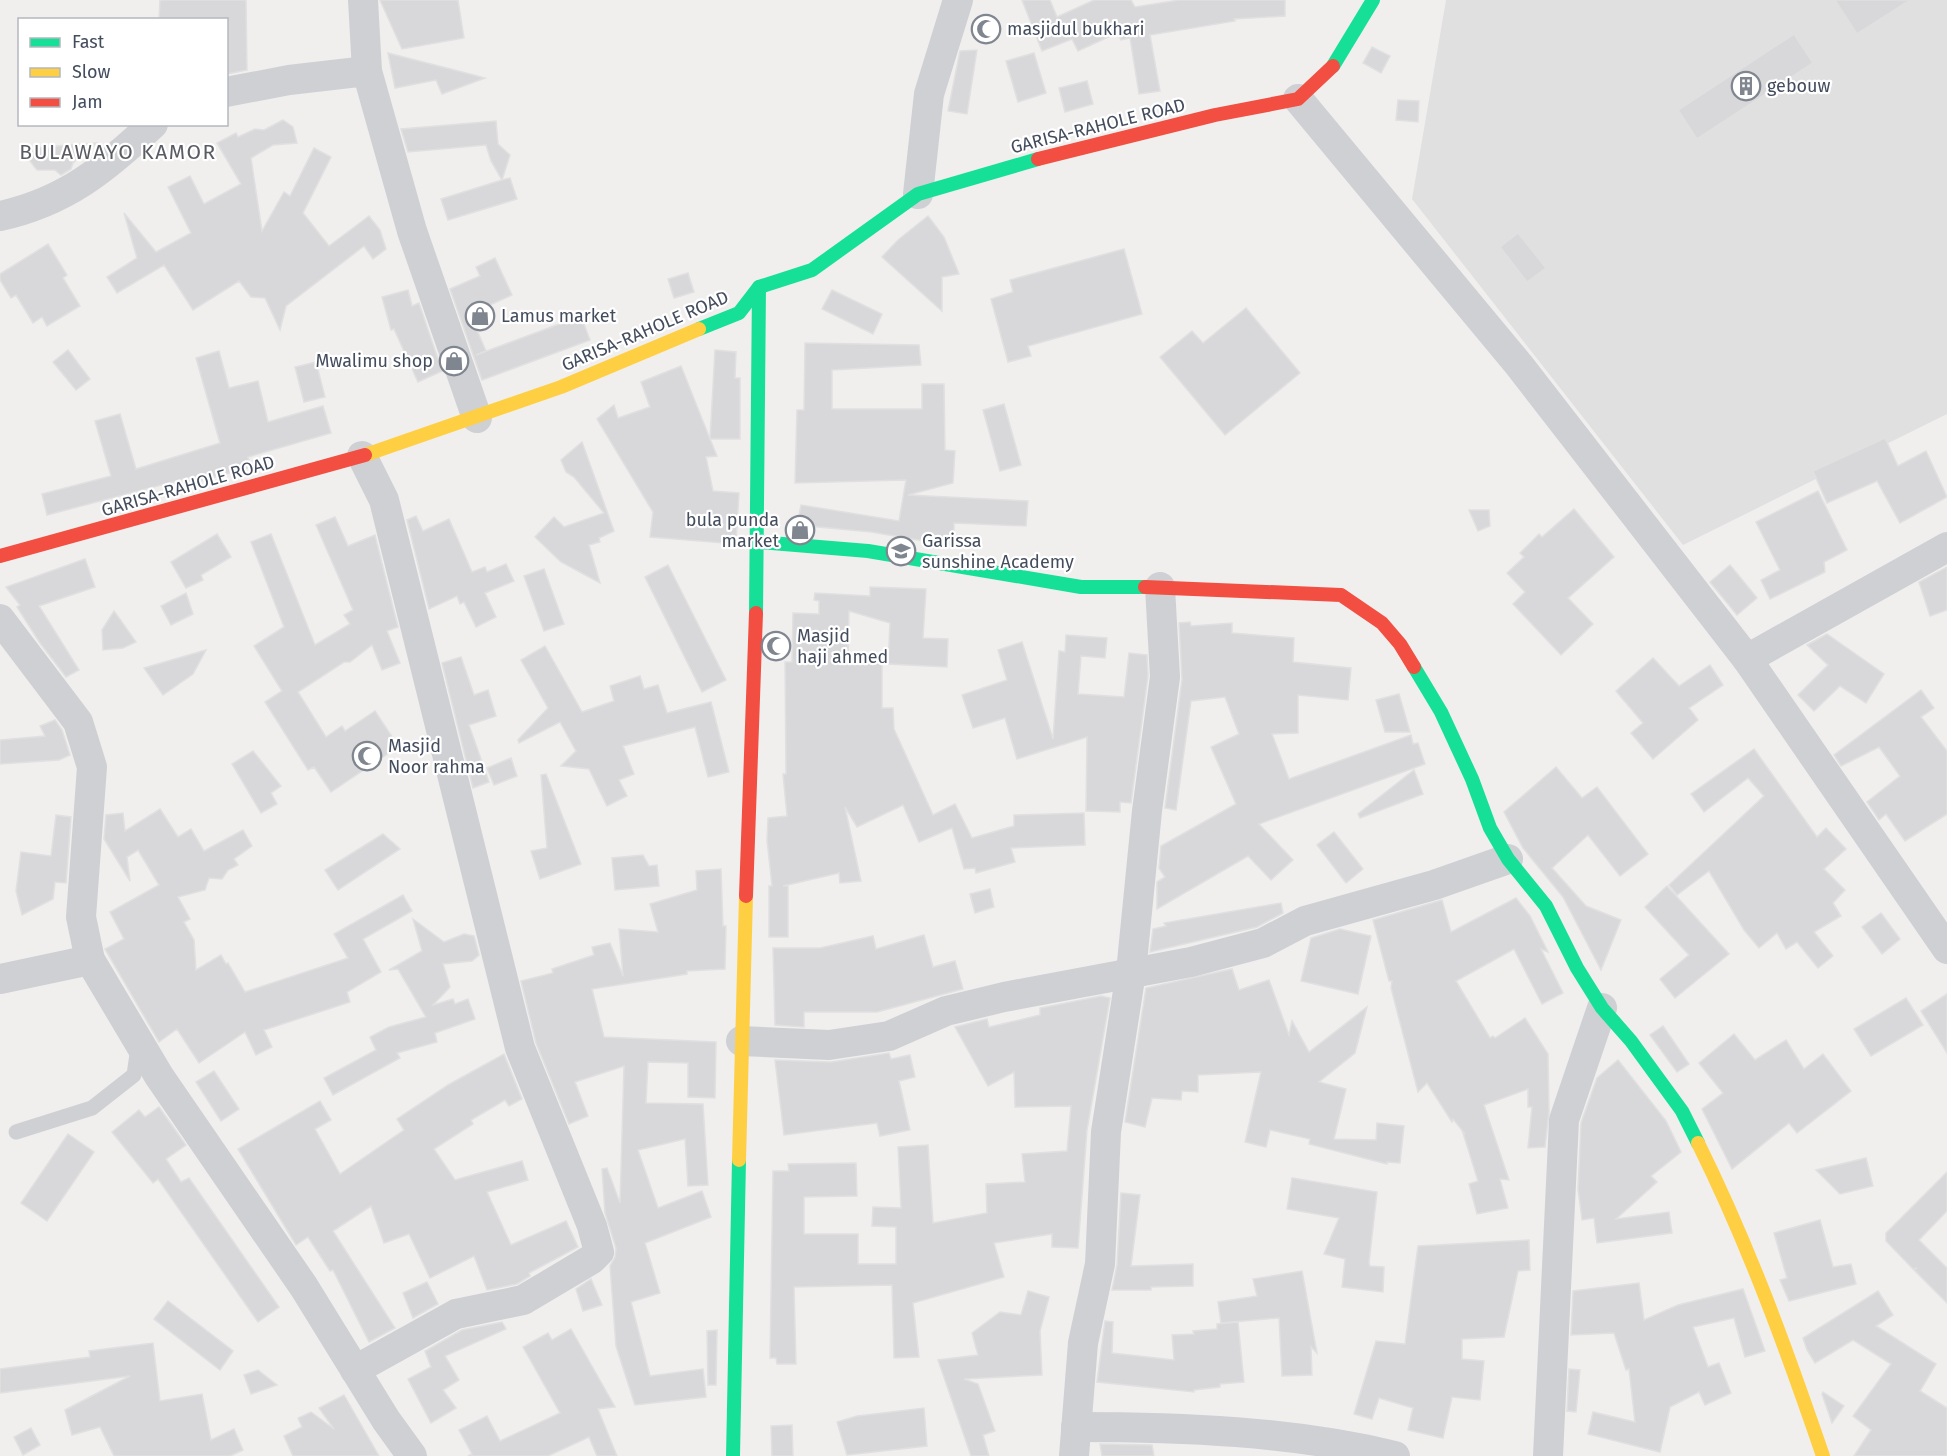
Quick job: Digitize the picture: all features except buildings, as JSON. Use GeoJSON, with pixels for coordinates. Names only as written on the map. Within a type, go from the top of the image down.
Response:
{"type":"FeatureCollection","features":[{"type":"Feature","properties":{"kind":"street"},"geometry":{"type":"LineString","coordinates":[[363,0],[367,71],[412,231],[477,418]]}},
{"type":"Feature","properties":{"kind":"street"},"geometry":{"type":"LineString","coordinates":[[918,194],[929,94],[958,0]]}},
{"type":"Feature","properties":{"kind":"street"},"geometry":{"type":"LineString","coordinates":[[1373,0],[1332,66],[1298,99],[1519,365],[1747,659],[1947,949]]}},
{"type":"Feature","properties":{"kind":"street"},"geometry":{"type":"LineString","coordinates":[[228,92],[289,80],[367,71]]}},
{"type":"Feature","properties":{"kind":"street","name":"GARISA-RAHOLE ROAD"},"geometry":{"type":"LineString","coordinates":[[0,556],[362,456],[561,387],[738,313],[759,287],[812,270],[918,194],[1078,148],[1215,115],[1298,99]]}},
{"type":"Feature","properties":{"kind":"street"},"geometry":{"type":"LineString","coordinates":[[0,216],[32,209],[75,188],[119,155],[151,126]]}},
{"type":"Feature","properties":{"kind":"street"},"geometry":{"type":"LineString","coordinates":[[733,1456],[741,1041],[759,542],[759,287]]}},
{"type":"Feature","properties":{"kind":"street"},"geometry":{"type":"LineString","coordinates":[[355,1370],[456,1314],[523,1300],[592,1259],[599,1252],[592,1226],[520,1048],[384,500],[362,456]]}},
{"type":"Feature","properties":{"kind":"street"},"geometry":{"type":"LineString","coordinates":[[759,542],[868,551],[1081,587],[1160,586],[1341,595],[1382,623],[1400,644],[1441,712],[1472,779],[1490,828],[1508,859],[1546,906],[1577,968],[1602,1008],[1631,1041],[1682,1111],[1720,1188],[1779,1326],[1823,1456]]}},
{"type":"Feature","properties":{"kind":"street"},"geometry":{"type":"LineString","coordinates":[[1747,659],[1947,547]]}},
{"type":"Feature","properties":{"kind":"street"},"geometry":{"type":"LineString","coordinates":[[1074,1456],[1083,1343],[1100,1264],[1106,1132],[1131,972],[1147,811],[1165,677],[1160,586]]}},
{"type":"Feature","properties":{"kind":"street"},"geometry":{"type":"LineString","coordinates":[[0,619],[78,722],[92,766],[81,917],[90,960],[138,1041],[304,1287],[386,1420],[412,1456]]}},
{"type":"Feature","properties":{"kind":"street"},"geometry":{"type":"LineString","coordinates":[[741,1041],[829,1045],[890,1036],[946,1011],[1131,972],[1191,962],[1263,943],[1305,921],[1434,885],[1508,859]]}},
{"type":"Feature","properties":{"kind":"street"},"geometry":{"type":"LineString","coordinates":[[0,979],[90,960]]}},
{"type":"Feature","properties":{"kind":"street"},"geometry":{"type":"LineString","coordinates":[[1548,1456],[1564,1120],[1602,1008]]}},
{"type":"Feature","properties":{"kind":"street"},"geometry":{"type":"LineString","coordinates":[[1076,1427],[1157,1427],[1351,1445],[1395,1456]]}},
{"type":"Feature","properties":{"kind":"lane"},"geometry":{"type":"LineString","coordinates":[[16,1132],[92,1108],[134,1075],[138,1041]]}},
{"type":"Feature","properties":{"kind":"shaded area"},"geometry":{"type":"Polygon","coordinates":[[[1446,0],[1947,0],[1947,414],[1683,545],[1412,199],[1446,0]]]}},
{"type":"Feature","properties":{"kind":"traffic: fast"},"geometry":{"type":"LineString","coordinates":[[1333,66],[1373,0]]}},
{"type":"Feature","properties":{"kind":"traffic: fast"},"geometry":{"type":"LineString","coordinates":[[699,329],[739,313],[759,287],[812,270],[918,194],[1038,159]]}},
{"type":"Feature","properties":{"kind":"traffic: fast"},"geometry":{"type":"LineString","coordinates":[[756,613],[759,287]]}},
{"type":"Feature","properties":{"kind":"traffic: fast"},"geometry":{"type":"LineString","coordinates":[[759,542],[868,551],[1081,587],[1145,587]]}},
{"type":"Feature","properties":{"kind":"traffic: fast"},"geometry":{"type":"LineString","coordinates":[[1414,667],[1441,712],[1472,779],[1490,828],[1508,859],[1546,906],[1577,968],[1602,1008],[1631,1041],[1682,1111],[1698,1143]]}},
{"type":"Feature","properties":{"kind":"traffic: fast"},"geometry":{"type":"LineString","coordinates":[[733,1456],[739,1160]]}},
{"type":"Feature","properties":{"kind":"traffic: slow"},"geometry":{"type":"LineString","coordinates":[[365,455],[561,387],[699,329]]}},
{"type":"Feature","properties":{"kind":"traffic: slow"},"geometry":{"type":"LineString","coordinates":[[739,1160],[746,896]]}},
{"type":"Feature","properties":{"kind":"traffic: slow"},"geometry":{"type":"LineString","coordinates":[[1698,1143],[1734,1220],[1766,1298],[1823,1456]]}},
{"type":"Feature","properties":{"kind":"traffic: jam"},"geometry":{"type":"LineString","coordinates":[[1038,159],[1215,115],[1298,99],[1333,66]]}},
{"type":"Feature","properties":{"kind":"traffic: jam"},"geometry":{"type":"LineString","coordinates":[[0,556],[365,455]]}},
{"type":"Feature","properties":{"kind":"traffic: jam"},"geometry":{"type":"LineString","coordinates":[[1145,587],[1341,595],[1382,623],[1400,644],[1414,667]]}},
{"type":"Feature","properties":{"kind":"traffic: jam"},"geometry":{"type":"LineString","coordinates":[[746,896],[756,613]]}},
{"type":"Feature","properties":{"kind":"place","name":"masjidul bukhari"},"geometry":{"type":"Point","coordinates":[986,29]}},
{"type":"Feature","properties":{"kind":"place","name":"gebouw"},"geometry":{"type":"Point","coordinates":[1746,86]}},
{"type":"Feature","properties":{"kind":"place","name":"Lamus market"},"geometry":{"type":"Point","coordinates":[480,316]}},
{"type":"Feature","properties":{"kind":"place","name":"Mwalimu shop"},"geometry":{"type":"Point","coordinates":[454,361]}},
{"type":"Feature","properties":{"kind":"place","name":"bula punda market"},"geometry":{"type":"Point","coordinates":[800,530]}},
{"type":"Feature","properties":{"kind":"place","name":"Garissa sunshine Academy"},"geometry":{"type":"Point","coordinates":[901,551]}},
{"type":"Feature","properties":{"kind":"place","name":"Masjid haji ahmed"},"geometry":{"type":"Point","coordinates":[776,646]}},
{"type":"Feature","properties":{"kind":"place","name":"Masjid Noor rahma"},"geometry":{"type":"Point","coordinates":[367,756]}},
{"type":"Feature","properties":{"kind":"district","name":"BULAWAYO KAMOR"},"geometry":{"type":"Point","coordinates":[118,152]}}]}
